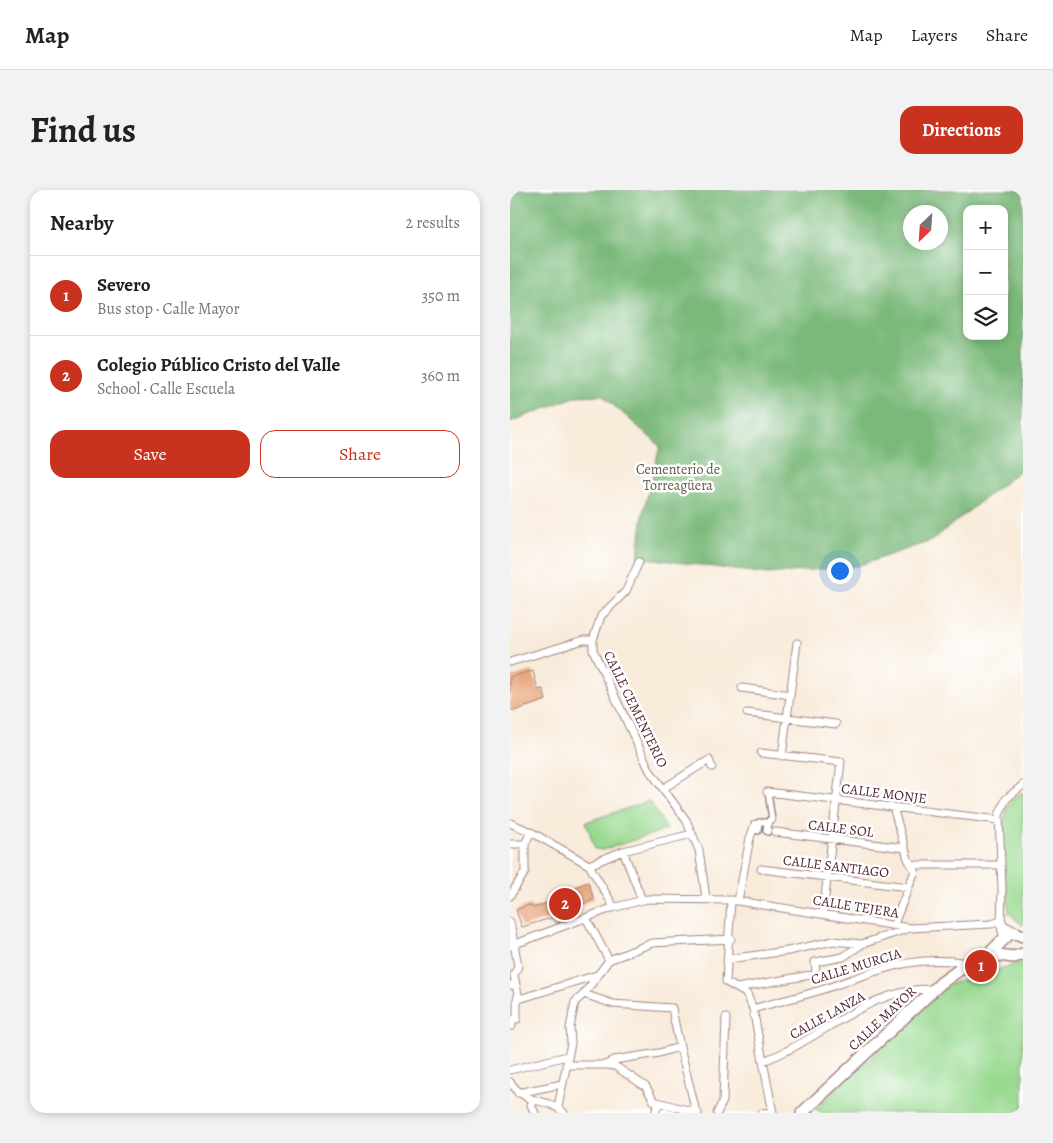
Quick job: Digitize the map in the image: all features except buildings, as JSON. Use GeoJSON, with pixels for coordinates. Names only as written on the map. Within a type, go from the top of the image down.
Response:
{"type":"FeatureCollection","features":[{"type":"Feature","properties":{"kind":"main road"},"geometry":{"type":"LineString","coordinates":[[1009,956],[1003,949],[1004,940],[1009,934],[1021,935]]}},
{"type":"Feature","properties":{"kind":"main road","name":"CALLE MAYOR"},"geometry":{"type":"LineString","coordinates":[[802,1113],[934,989],[969,963],[989,954],[1004,940]]}},
{"type":"Feature","properties":{"kind":"main road","name":"CALLE MAYOR"},"geometry":{"type":"LineString","coordinates":[[989,954],[1014,957],[1023,954]]}},
{"type":"Feature","properties":{"kind":"street","name":"CALLE CEMENTERIO"},"geometry":{"type":"LineString","coordinates":[[639,562],[626,591],[601,616],[593,640],[594,650],[601,671],[650,771],[686,820],[699,850],[706,898]]}},
{"type":"Feature","properties":{"kind":"street"},"geometry":{"type":"LineString","coordinates":[[510,662],[584,640],[593,640]]}},
{"type":"Feature","properties":{"kind":"street"},"geometry":{"type":"LineString","coordinates":[[782,756],[797,643]]}},
{"type":"Feature","properties":{"kind":"street"},"geometry":{"type":"LineString","coordinates":[[742,688],[790,695]]}},
{"type":"Feature","properties":{"kind":"street"},"geometry":{"type":"LineString","coordinates":[[747,713],[836,724]]}},
{"type":"Feature","properties":{"kind":"street"},"geometry":{"type":"LineString","coordinates":[[761,753],[841,762],[823,913]]}},
{"type":"Feature","properties":{"kind":"street"},"geometry":{"type":"LineString","coordinates":[[664,788],[709,760],[712,767]]}},
{"type":"Feature","properties":{"kind":"street"},"geometry":{"type":"LineString","coordinates":[[1004,940],[999,820],[1004,802],[1023,785]]}},
{"type":"Feature","properties":{"kind":"street"},"geometry":{"type":"LineString","coordinates":[[756,824],[755,830],[758,831],[759,822],[767,822],[766,831],[768,832],[768,820],[772,820],[768,792]]}},
{"type":"Feature","properties":{"kind":"street","name":"CALLE MONJE"},"geometry":{"type":"LineString","coordinates":[[768,792],[999,820]]}},
{"type":"Feature","properties":{"kind":"street"},"geometry":{"type":"LineString","coordinates":[[893,807],[905,848],[915,871],[894,924]]}},
{"type":"Feature","properties":{"kind":"street"},"geometry":{"type":"LineString","coordinates":[[510,823],[532,832],[589,865],[614,907]]}},
{"type":"Feature","properties":{"kind":"street"},"geometry":{"type":"LineString","coordinates":[[756,824],[750,838],[735,900],[726,982],[746,994],[753,1009],[773,1113],[762,1113]]}},
{"type":"Feature","properties":{"kind":"street"},"geometry":{"type":"LineString","coordinates":[[510,896],[525,872],[525,844],[532,832]]}},
{"type":"Feature","properties":{"kind":"street","name":"CALLE SOL"},"geometry":{"type":"LineString","coordinates":[[775,832],[905,848]]}},
{"type":"Feature","properties":{"kind":"street"},"geometry":{"type":"LineString","coordinates":[[589,865],[623,851],[692,834]]}},
{"type":"Feature","properties":{"kind":"street"},"geometry":{"type":"LineString","coordinates":[[510,844],[525,844]]}},
{"type":"Feature","properties":{"kind":"street"},"geometry":{"type":"LineString","coordinates":[[623,851],[642,900]]}},
{"type":"Feature","properties":{"kind":"street"},"geometry":{"type":"LineString","coordinates":[[912,865],[1000,865]]}},
{"type":"Feature","properties":{"kind":"street","name":"CALLE SANTIAGO"},"geometry":{"type":"LineString","coordinates":[[760,869],[908,887]]}},
{"type":"Feature","properties":{"kind":"street","name":"CALLE TEJERA"},"geometry":{"type":"LineString","coordinates":[[513,946],[614,907],[642,900],[706,898],[735,900],[910,928],[1002,922]]}},
{"type":"Feature","properties":{"kind":"street"},"geometry":{"type":"LineString","coordinates":[[586,918],[609,960]]}},
{"type":"Feature","properties":{"kind":"street"},"geometry":{"type":"LineString","coordinates":[[510,922],[518,966],[514,975],[513,985],[519,999]]}},
{"type":"Feature","properties":{"kind":"street"},"geometry":{"type":"LineString","coordinates":[[1002,922],[1021,935]]}},
{"type":"Feature","properties":{"kind":"street"},"geometry":{"type":"LineString","coordinates":[[737,988],[816,974],[815,962],[843,957],[862,944],[910,928]]}},
{"type":"Feature","properties":{"kind":"street"},"geometry":{"type":"LineString","coordinates":[[510,1082],[518,1093],[561,1110],[562,1084],[568,1056],[575,1002],[584,994],[609,960],[652,943],[731,939]]}},
{"type":"Feature","properties":{"kind":"street"},"geometry":{"type":"LineString","coordinates":[[728,959],[788,951],[833,941],[862,944]]}},
{"type":"Feature","properties":{"kind":"street","name":"CALLE MURCIA"},"geometry":{"type":"LineString","coordinates":[[753,1009],[823,990],[872,971],[916,960],[941,959],[969,963]]}},
{"type":"Feature","properties":{"kind":"street"},"geometry":{"type":"LineString","coordinates":[[510,1026],[512,1026],[511,1020],[517,1019],[516,1000],[599,973]]}},
{"type":"Feature","properties":{"kind":"street","name":"CALLE LANZA"},"geometry":{"type":"LineString","coordinates":[[763,1061],[797,1047],[867,1006],[916,988],[934,989]]}},
{"type":"Feature","properties":{"kind":"street"},"geometry":{"type":"LineString","coordinates":[[566,1065],[615,1066],[646,1087],[654,1101],[698,1113],[687,1069],[679,1047],[672,1008],[612,1004],[584,994]]}},
{"type":"Feature","properties":{"kind":"street"},"geometry":{"type":"LineString","coordinates":[[717,1113],[723,1101],[726,1018]]}},
{"type":"Feature","properties":{"kind":"street"},"geometry":{"type":"LineString","coordinates":[[606,1065],[614,1060],[658,1053],[679,1047]]}},
{"type":"Feature","properties":{"kind":"street"},"geometry":{"type":"LineString","coordinates":[[510,1070],[568,1056]]}},
{"type":"Feature","properties":{"kind":"street"},"geometry":{"type":"LineString","coordinates":[[518,1093],[562,1084]]}},
{"type":"Feature","properties":{"kind":"street"},"geometry":{"type":"LineString","coordinates":[[533,1100],[531,1105],[535,1113]]}},
{"type":"Feature","properties":{"kind":"street"},"geometry":{"type":"LineString","coordinates":[[655,1113],[659,1103]]}},
{"type":"Feature","properties":{"kind":"green space","name":"Cementerio de Torreagüera"},"geometry":{"type":"Polygon","coordinates":[[[510,190],[1023,190],[1023,468],[931,541],[857,566],[768,574],[638,557],[643,513],[660,446],[602,395],[577,396],[510,422],[510,190]]]}},
{"type":"Feature","properties":{"kind":"green space"},"geometry":{"type":"Polygon","coordinates":[[[1023,792],[1023,926],[1009,913],[1003,839],[1006,811],[1012,800],[1023,792]]]}},
{"type":"Feature","properties":{"kind":"green space"},"geometry":{"type":"Polygon","coordinates":[[[649,801],[667,829],[603,850],[595,849],[586,822],[649,801]]]}},
{"type":"Feature","properties":{"kind":"green space"},"geometry":{"type":"Polygon","coordinates":[[[1023,962],[1023,1113],[823,1113],[815,1109],[950,984],[1023,962]]]}},
{"type":"Feature","properties":{"kind":"place","name":"Colegio Público Cristo del Valle"},"geometry":{"type":"Point","coordinates":[565,904]}},
{"type":"Feature","properties":{"kind":"place","name":"Severo"},"geometry":{"type":"Point","coordinates":[981,966]}}]}
